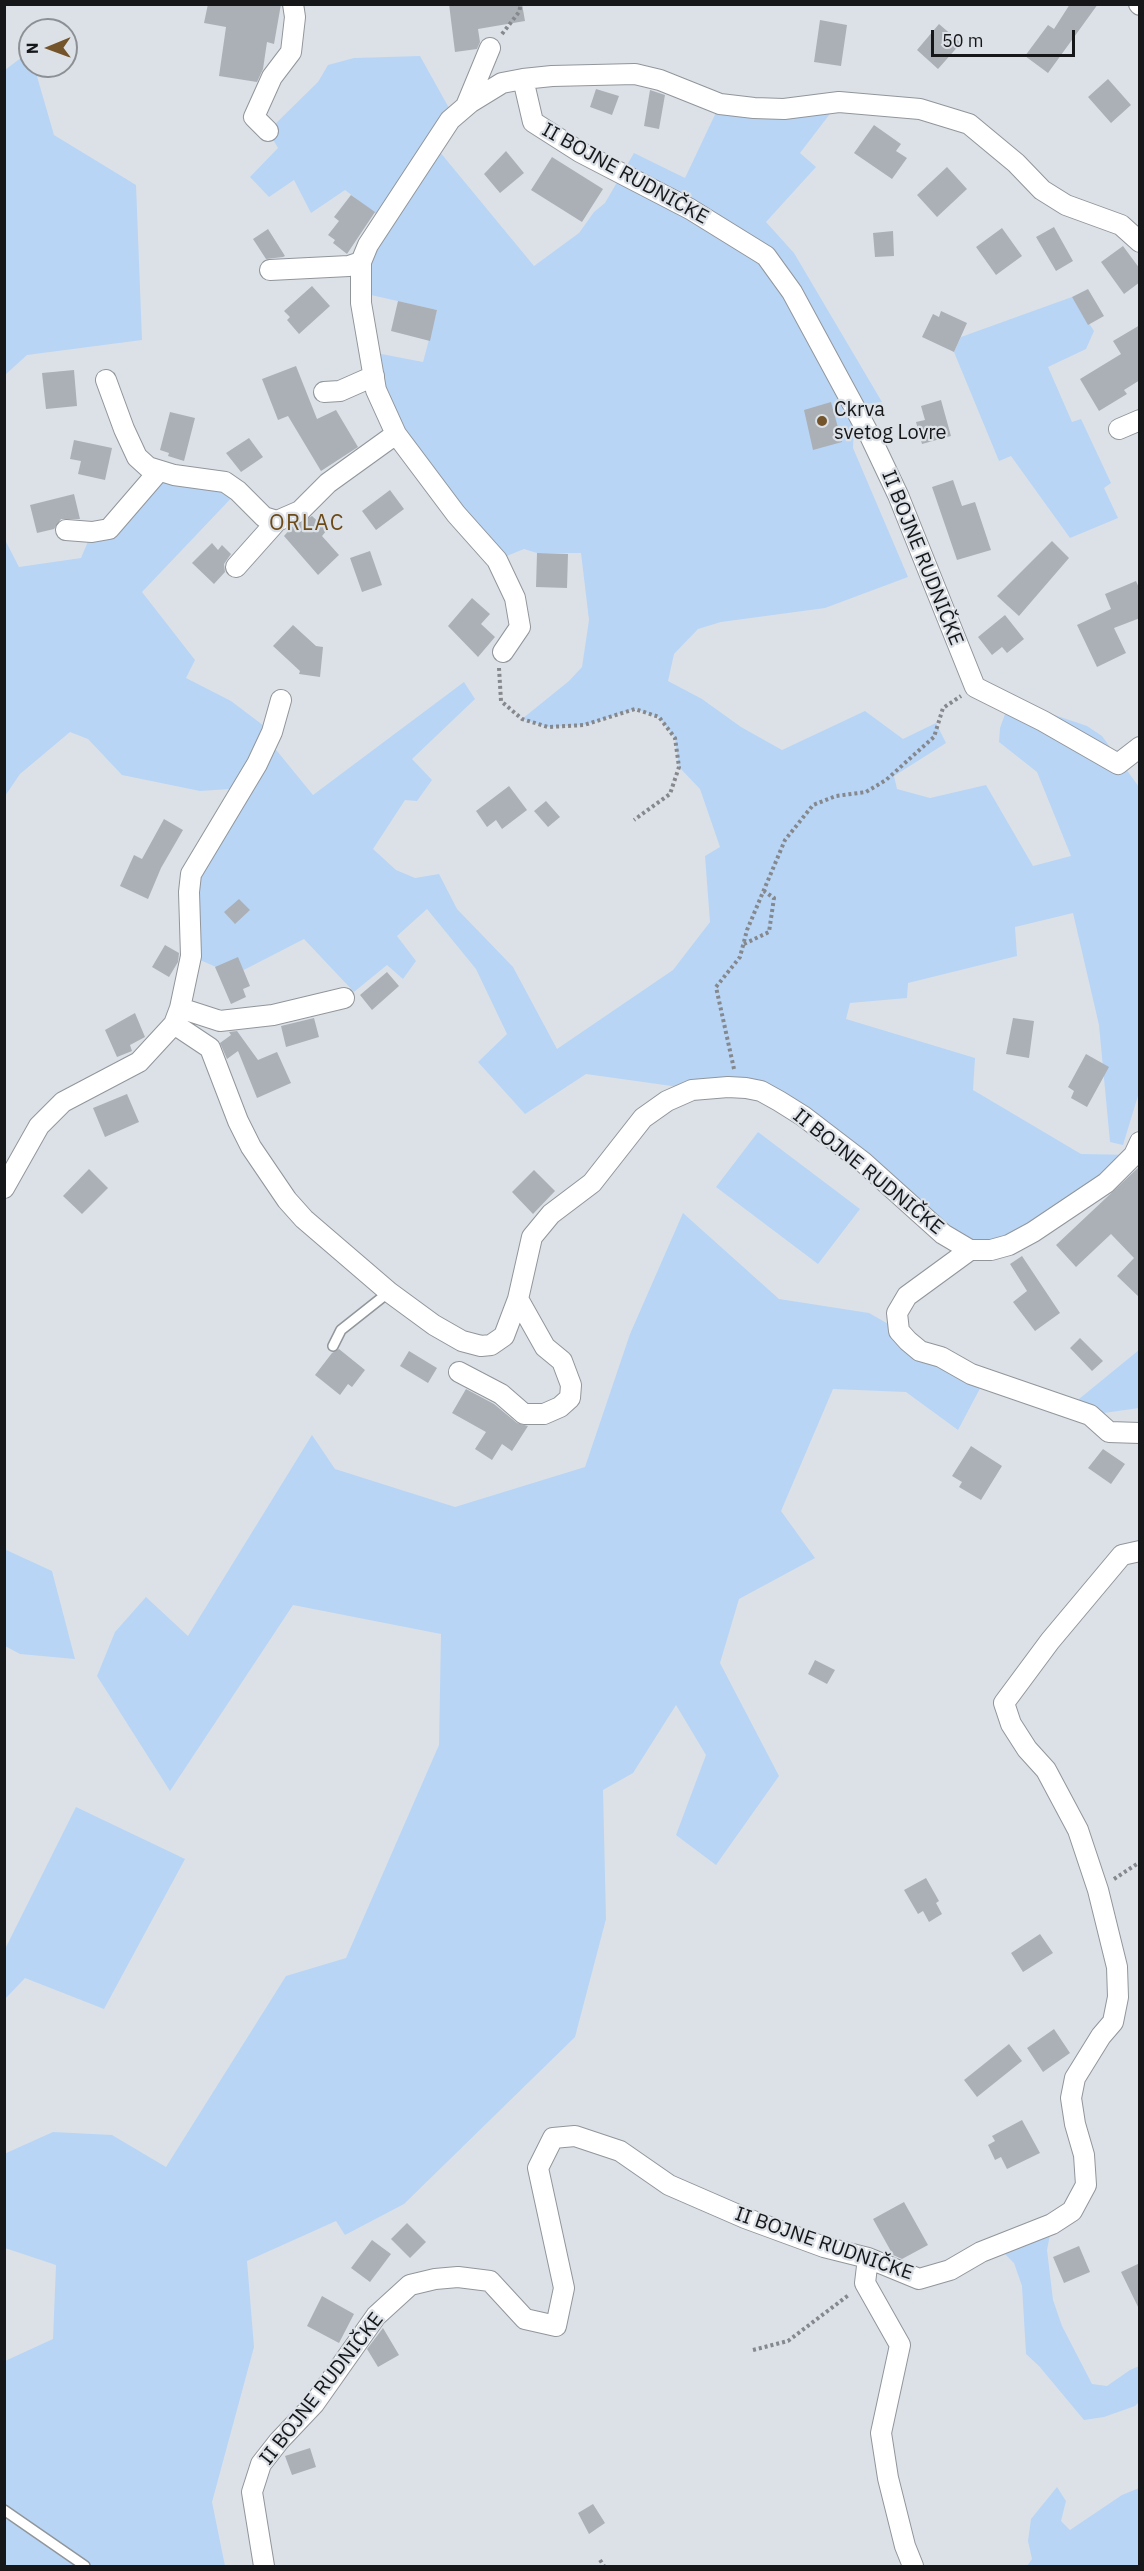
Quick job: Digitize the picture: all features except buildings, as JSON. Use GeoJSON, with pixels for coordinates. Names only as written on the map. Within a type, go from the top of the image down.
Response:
{"type":"FeatureCollection","features":[{"type":"Feature","properties":{"kind":"street"},"geometry":{"type":"LineString","coordinates":[[268,131],[254,117],[272,76],[291,52],[295,17],[293,4]]}},
{"type":"Feature","properties":{"kind":"street"},"geometry":{"type":"LineString","coordinates":[[466,106],[490,48]]}},
{"type":"Feature","properties":{"kind":"street"},"geometry":{"type":"LineString","coordinates":[[502,652],[520,627],[515,598],[497,560],[456,514],[396,434],[376,390],[362,303],[361,262],[368,245],[433,144],[450,120],[466,106],[502,83],[523,79],[635,74],[660,80],[720,104],[784,109],[839,102],[920,108],[969,124],[1016,163],[1042,190],[1066,205],[1121,225],[1140,242]]}},
{"type":"Feature","properties":{"kind":"street","name":"II BOJNE RUDNIČKE"},"geometry":{"type":"LineString","coordinates":[[523,79],[533,122],[580,152],[690,209],[766,256],[786,283],[870,435],[898,495],[975,687]]}},
{"type":"Feature","properties":{"kind":"street"},"geometry":{"type":"LineString","coordinates":[[270,270],[349,266],[361,262]]}},
{"type":"Feature","properties":{"kind":"street"},"geometry":{"type":"LineString","coordinates":[[324,392],[340,391],[374,375]]}},
{"type":"Feature","properties":{"kind":"street"},"geometry":{"type":"LineString","coordinates":[[106,380],[137,457],[148,467],[159,471],[225,482],[238,491],[264,517],[277,521]]}},
{"type":"Feature","properties":{"kind":"street"},"geometry":{"type":"LineString","coordinates":[[1119,429],[1140,420]]}},
{"type":"Feature","properties":{"kind":"street"},"geometry":{"type":"LineString","coordinates":[[236,567],[277,521],[300,511],[328,483],[396,434]]}},
{"type":"Feature","properties":{"kind":"street"},"geometry":{"type":"LineString","coordinates":[[66,530],[109,529],[159,471]]}},
{"type":"Feature","properties":{"kind":"street"},"geometry":{"type":"LineString","coordinates":[[975,687],[1043,721],[1118,764],[1140,747]]}},
{"type":"Feature","properties":{"kind":"street"},"geometry":{"type":"LineString","coordinates":[[4,1188],[39,1126],[63,1102],[139,1062],[177,1016],[191,956],[189,892],[191,874],[257,764],[272,732],[281,700]]}},
{"type":"Feature","properties":{"kind":"street"},"geometry":{"type":"LineString","coordinates":[[177,1016],[220,1021],[273,1015],[344,998]]}},
{"type":"Feature","properties":{"kind":"street","name":"II BOJNE RUDNIČKE"},"geometry":{"type":"LineString","coordinates":[[177,1016],[210,1048],[238,1121],[251,1147],[287,1200],[304,1219],[389,1292],[434,1325],[462,1341],[480,1346],[491,1345],[504,1336],[518,1299],[532,1237],[551,1214],[592,1183],[643,1118],[667,1101],[692,1090],[728,1087],[761,1091],[803,1116],[863,1162],[943,1234],[970,1250]]}},
{"type":"Feature","properties":{"kind":"street"},"geometry":{"type":"LineString","coordinates":[[1140,1142],[1134,1155],[1106,1183],[1033,1232],[1009,1245],[991,1250],[970,1250],[907,1296],[897,1313],[899,1330],[920,1351],[941,1357],[971,1374],[1090,1415],[1109,1432],[1140,1433]]}},
{"type":"Feature","properties":{"kind":"street"},"geometry":{"type":"LineString","coordinates":[[459,1372],[501,1394],[524,1414],[544,1414],[560,1407],[570,1398],[571,1385],[561,1361],[545,1347],[518,1299]]}},
{"type":"Feature","properties":{"kind":"street","name":"II BOJNE RUDNIČKE"},"geometry":{"type":"LineString","coordinates":[[264,2566],[252,2492],[261,2464],[314,2404],[376,2316],[410,2285],[458,2277],[490,2281],[525,2319],[556,2326],[564,2288],[538,2168],[553,2138],[575,2136],[620,2151],[669,2185],[734,2214],[824,2247],[868,2258],[919,2278],[950,2270],[981,2252],[1052,2224],[1072,2211],[1086,2185],[1084,2155],[1075,2124],[1071,2098],[1075,2078],[1101,2036],[1113,2022],[1118,1997],[1117,1967],[1098,1890],[1078,1830],[1046,1770],[1027,1749],[1011,1724],[1004,1702],[1050,1641],[1122,1555],[1140,1551]]}},
{"type":"Feature","properties":{"kind":"street"},"geometry":{"type":"LineString","coordinates":[[868,2258],[865,2283],[900,2345],[881,2433],[888,2478],[905,2546],[913,2566]]}},
{"type":"Feature","properties":{"kind":"lane"},"geometry":{"type":"LineString","coordinates":[[333,1346],[341,1330],[389,1292]]}},
{"type":"Feature","properties":{"kind":"lane"},"geometry":{"type":"LineString","coordinates":[[4,2510],[85,2566]]}},
{"type":"Feature","properties":{"kind":"path"},"geometry":{"type":"LineString","coordinates":[[490,48],[519,12],[521,4]]}},
{"type":"Feature","properties":{"kind":"path"},"geometry":{"type":"LineString","coordinates":[[502,652],[498,672],[501,701],[522,719],[548,727],[584,725],[635,709],[659,717],[675,738],[679,767],[670,794],[634,820]]}},
{"type":"Feature","properties":{"kind":"path"},"geometry":{"type":"LineString","coordinates":[[746,1088],[734,1068],[716,987],[740,957],[747,930],[785,840],[813,805],[836,796],[866,792],[886,780],[934,737],[943,708],[975,687]]}},
{"type":"Feature","properties":{"kind":"path"},"geometry":{"type":"LineString","coordinates":[[744,944],[769,932],[774,898],[764,891]]}},
{"type":"Feature","properties":{"kind":"path"},"geometry":{"type":"LineString","coordinates":[[1098,1890],[1140,1862]]}},
{"type":"Feature","properties":{"kind":"path"},"geometry":{"type":"LineString","coordinates":[[753,2350],[788,2341],[865,2283]]}},
{"type":"Feature","properties":{"kind":"path"},"geometry":{"type":"LineString","coordinates":[[600,2560],[604,2566]]}},
{"type":"Feature","properties":{"kind":"shaded area"},"geometry":{"type":"Polygon","coordinates":[[[420,56],[449,108],[430,140],[534,266],[579,233],[594,212],[605,203],[634,153],[685,178],[720,104],[839,102],[800,153],[816,167],[766,222],[794,253],[882,402],[855,405],[853,448],[908,577],[825,608],[721,622],[698,629],[674,654],[668,681],[702,699],[741,727],[782,750],[865,711],[903,739],[936,723],[946,743],[894,776],[897,789],[930,798],[986,785],[1033,866],[1071,856],[1037,772],[999,742],[1000,728],[1010,700],[1087,726],[1102,736],[1139,787],[1140,1089],[1123,1145],[1110,1142],[1099,1025],[1073,913],[1015,927],[1017,956],[908,983],[907,998],[850,1003],[846,1019],[975,1058],[973,1090],[1081,1154],[1134,1155],[1037,1236],[975,1249],[779,1101],[586,1074],[525,1114],[478,1062],[507,1034],[476,969],[427,909],[397,936],[416,961],[403,979],[387,965],[354,992],[304,939],[234,975],[191,956],[189,892],[244,788],[200,791],[122,775],[88,739],[70,732],[20,774],[5,796],[4,538],[19,567],[81,558],[92,532],[159,471],[238,491],[142,592],[195,660],[186,678],[231,701],[272,732],[268,740],[313,795],[464,682],[475,699],[412,759],[432,780],[417,801],[405,800],[373,849],[396,870],[415,878],[439,874],[457,909],[513,967],[557,1049],[673,970],[710,922],[705,856],[720,847],[700,789],[679,767],[675,738],[659,717],[635,709],[584,725],[548,727],[522,719],[569,681],[582,667],[589,620],[581,553],[537,553],[524,549],[497,560],[396,434],[371,352],[423,362],[437,310],[371,295],[361,262],[385,221],[345,190],[311,213],[294,180],[269,197],[250,177],[278,148],[268,131],[318,82],[328,65],[354,58],[420,56]]]}},
{"type":"Feature","properties":{"kind":"shaded area"},"geometry":{"type":"Polygon","coordinates":[[[18,60],[18,78],[37,78],[54,135],[136,185],[142,340],[27,355],[5,375],[5,70],[18,60]]]}},
{"type":"Feature","properties":{"kind":"shaded area"},"geometry":{"type":"Polygon","coordinates":[[[1072,297],[1094,331],[1086,349],[1048,367],[1072,422],[1081,419],[1111,483],[1104,488],[1118,518],[1070,538],[1011,456],[999,461],[954,352],[961,337],[1072,297]]]}},
{"type":"Feature","properties":{"kind":"shaded area"},"geometry":{"type":"Polygon","coordinates":[[[758,1132],[860,1209],[818,1264],[716,1187],[758,1132]]]}},
{"type":"Feature","properties":{"kind":"shaded area"},"geometry":{"type":"Polygon","coordinates":[[[683,1213],[779,1299],[869,1313],[985,1379],[958,1430],[906,1392],[833,1389],[781,1511],[815,1558],[739,1599],[720,1663],[779,1776],[716,1865],[676,1835],[706,1755],[676,1705],[633,1773],[603,1790],[606,1919],[575,2037],[404,2204],[345,2235],[336,2221],[247,2261],[254,2347],[212,2502],[225,2566],[5,2566],[5,2361],[53,2339],[56,2265],[5,2248],[4,2154],[53,2132],[112,2135],[166,2167],[286,1976],[346,1958],[439,1745],[441,1634],[293,1605],[170,1791],[97,1676],[115,1632],[146,1597],[188,1636],[312,1435],[335,1469],[455,1507],[585,1467],[630,1334],[683,1213]]]}},
{"type":"Feature","properties":{"kind":"shaded area"},"geometry":{"type":"Polygon","coordinates":[[[1139,1350],[1139,1408],[1090,1415],[1068,1408],[1139,1350]]]}},
{"type":"Feature","properties":{"kind":"shaded area"},"geometry":{"type":"Polygon","coordinates":[[[4,1549],[52,1571],[75,1659],[20,1654],[5,1646],[4,1549]]]}},
{"type":"Feature","properties":{"kind":"shaded area"},"geometry":{"type":"Polygon","coordinates":[[[76,1807],[185,1859],[104,2009],[25,1978],[5,1999],[5,1949],[76,1807]]]}},
{"type":"Feature","properties":{"kind":"shaded area"},"geometry":{"type":"Polygon","coordinates":[[[1052,2224],[1047,2250],[1053,2300],[1062,2326],[1092,2384],[1107,2386],[1139,2366],[1139,2402],[1135,2406],[1104,2417],[1084,2420],[1039,2366],[1026,2354],[1022,2286],[1014,2263],[1004,2253],[1052,2224]]]}},
{"type":"Feature","properties":{"kind":"shaded area"},"geometry":{"type":"Polygon","coordinates":[[[1057,2487],[1066,2501],[1061,2521],[1070,2530],[1122,2495],[1139,2488],[1139,2566],[1027,2566],[1032,2559],[1028,2541],[1031,2519],[1057,2487]]]}},
{"type":"Feature","properties":{"kind":"place","name":"Ckrva svetog Lovre"},"geometry":{"type":"Point","coordinates":[822,421]}},
{"type":"Feature","properties":{"kind":"district","name":"ORLAC"},"geometry":{"type":"Point","coordinates":[307,524]}}]}
